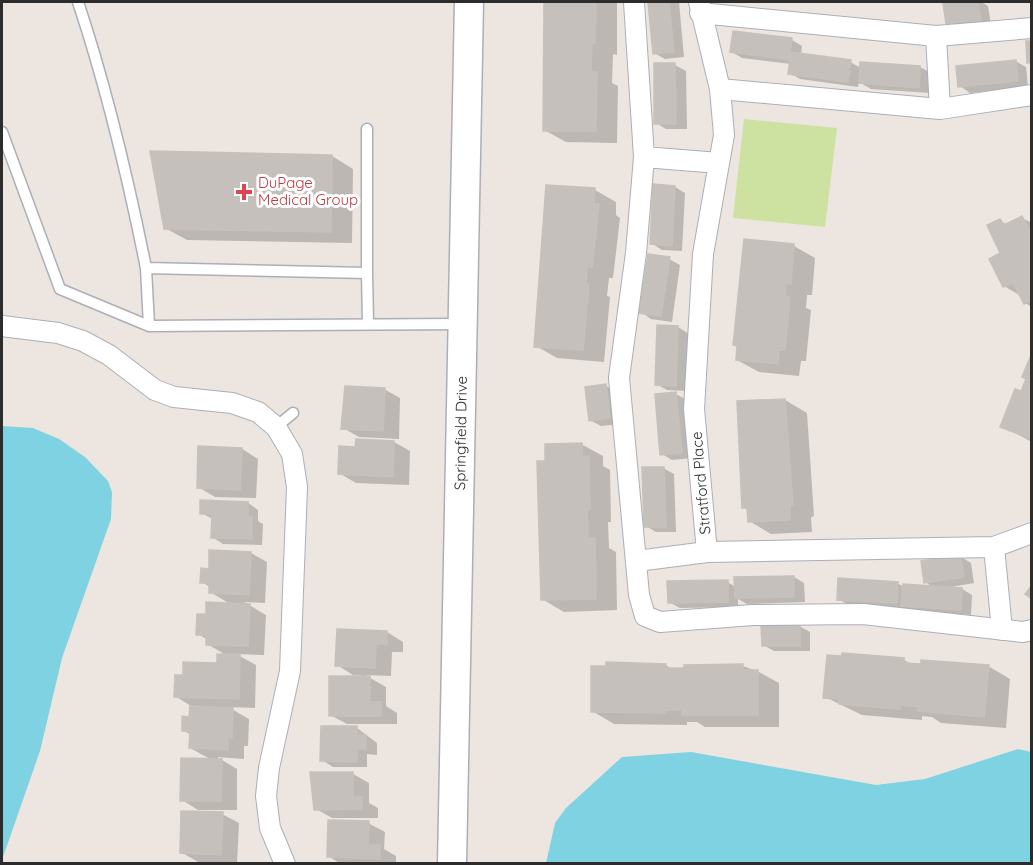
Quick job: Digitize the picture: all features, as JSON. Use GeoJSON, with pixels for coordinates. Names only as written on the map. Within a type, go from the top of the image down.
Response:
{"type":"FeatureCollection","features":[{"type":"Feature","properties":{"kind":"street","name":"Springfield Drive"},"geometry":{"type":"LineString","coordinates":[[452,864],[469,2]]}},
{"type":"Feature","properties":{"kind":"street"},"geometry":{"type":"LineString","coordinates":[[634,2],[644,157],[636,254],[619,378],[639,595],[645,616],[660,622],[753,615],[863,614],[1023,632],[1032,630]]}},
{"type":"Feature","properties":{"kind":"street"},"geometry":{"type":"LineString","coordinates":[[700,7],[936,36],[1032,28]]}},
{"type":"Feature","properties":{"kind":"street","name":"Stratford Place"},"geometry":{"type":"LineString","coordinates":[[700,7],[720,88],[723,135],[703,254],[694,409],[707,552],[994,547],[1032,533]]}},
{"type":"Feature","properties":{"kind":"street"},"geometry":{"type":"LineString","coordinates":[[936,36],[940,110]]}},
{"type":"Feature","properties":{"kind":"street"},"geometry":{"type":"LineString","coordinates":[[720,88],[940,110],[1032,94]]}},
{"type":"Feature","properties":{"kind":"street"},"geometry":{"type":"LineString","coordinates":[[644,157],[719,162]]}},
{"type":"Feature","properties":{"kind":"street"},"geometry":{"type":"LineString","coordinates":[[2,326],[58,333],[83,340],[109,355],[155,390],[174,397],[232,403],[258,412],[276,427],[292,454],[297,487],[290,671],[268,768],[266,796],[270,828],[285,864]]}},
{"type":"Feature","properties":{"kind":"street"},"geometry":{"type":"LineString","coordinates":[[994,547],[1002,630]]}},
{"type":"Feature","properties":{"kind":"street"},"geometry":{"type":"LineString","coordinates":[[636,561],[707,552]]}},
{"type":"Feature","properties":{"kind":"lane"},"geometry":{"type":"LineString","coordinates":[[78,2],[105,87],[128,177],[146,268],[149,326]]}},
{"type":"Feature","properties":{"kind":"lane"},"geometry":{"type":"LineString","coordinates":[[367,129],[368,324]]}},
{"type":"Feature","properties":{"kind":"lane"},"geometry":{"type":"LineString","coordinates":[[2,132],[60,289],[149,326],[463,324]]}},
{"type":"Feature","properties":{"kind":"lane"},"geometry":{"type":"LineString","coordinates":[[146,268],[367,273]]}},
{"type":"Feature","properties":{"kind":"lane"},"geometry":{"type":"LineString","coordinates":[[276,427],[293,414]]}},
{"type":"Feature","properties":{"kind":"green space"},"geometry":{"type":"Polygon","coordinates":[[[744,119],[837,128],[825,227],[733,218],[744,119]]]}},
{"type":"Feature","properties":{"kind":"water"},"geometry":{"type":"Polygon","coordinates":[[[2,426],[33,428],[59,439],[85,457],[108,481],[112,492],[111,519],[62,658],[40,751],[2,860],[2,426]]]}},
{"type":"Feature","properties":{"kind":"water"},"geometry":{"type":"Polygon","coordinates":[[[1018,749],[1031,752],[1031,863],[546,863],[555,823],[566,808],[622,757],[691,752],[876,785],[925,779],[1018,749]]]}},
{"type":"Feature","properties":{"kind":"building"},"geometry":{"type":"Polygon","coordinates":[[[544,2],[596,2],[595,43],[592,43],[591,72],[597,72],[596,131],[543,131],[544,2]]]}},
{"type":"Feature","properties":{"kind":"building"},"geometry":{"type":"Polygon","coordinates":[[[648,2],[669,2],[674,52],[653,54],[648,2]]]}},
{"type":"Feature","properties":{"kind":"building"},"geometry":{"type":"Polygon","coordinates":[[[978,2],[981,20],[946,24],[943,3],[978,2]]]}},
{"type":"Feature","properties":{"kind":"building"},"geometry":{"type":"Polygon","coordinates":[[[733,31],[792,38],[789,60],[730,52],[733,31]]]}},
{"type":"Feature","properties":{"kind":"building"},"geometry":{"type":"Polygon","coordinates":[[[1026,41],[1032,41],[1032,62],[1027,63],[1026,41]]]}},
{"type":"Feature","properties":{"kind":"building"},"geometry":{"type":"Polygon","coordinates":[[[791,52],[851,60],[848,82],[788,74],[791,52]]]}},
{"type":"Feature","properties":{"kind":"building"},"geometry":{"type":"Polygon","coordinates":[[[1016,60],[1018,81],[958,87],[956,66],[1016,60]]]}},
{"type":"Feature","properties":{"kind":"building"},"geometry":{"type":"Polygon","coordinates":[[[860,62],[920,66],[919,88],[859,83],[860,62]]]}},
{"type":"Feature","properties":{"kind":"building"},"geometry":{"type":"Polygon","coordinates":[[[654,63],[675,63],[676,124],[654,124],[654,63]]]}},
{"type":"Feature","properties":{"kind":"building","name":"DuPage Medical Group"},"geometry":{"type":"Polygon","coordinates":[[[150,151],[332,155],[331,232],[164,229],[150,151]]]}},
{"type":"Feature","properties":{"kind":"building"},"geometry":{"type":"Polygon","coordinates":[[[653,184],[675,186],[672,246],[650,244],[653,184]]]}},
{"type":"Feature","properties":{"kind":"building"},"geometry":{"type":"Polygon","coordinates":[[[546,185],[595,188],[594,204],[599,204],[592,267],[587,266],[586,284],[589,284],[583,350],[534,347],[546,185]]]}},
{"type":"Feature","properties":{"kind":"building"},"geometry":{"type":"Polygon","coordinates":[[[1022,216],[1032,235],[1032,300],[1024,304],[1013,283],[1003,287],[989,259],[1000,253],[987,225],[1000,219],[1004,225],[1022,216]]]}},
{"type":"Feature","properties":{"kind":"building"},"geometry":{"type":"Polygon","coordinates":[[[744,239],[794,244],[791,284],[786,283],[785,296],[790,297],[785,350],[779,350],[778,364],[736,360],[737,346],[733,345],[744,239]]]}},
{"type":"Feature","properties":{"kind":"building"},"geometry":{"type":"Polygon","coordinates":[[[648,254],[670,257],[661,316],[639,313],[648,254]]]}},
{"type":"Feature","properties":{"kind":"building"},"geometry":{"type":"Polygon","coordinates":[[[657,325],[678,326],[676,386],[655,385],[657,325]]]}},
{"type":"Feature","properties":{"kind":"building"},"geometry":{"type":"Polygon","coordinates":[[[1032,353],[1032,439],[1000,427],[1015,389],[1021,391],[1026,379],[1022,377],[1032,353]]]}},
{"type":"Feature","properties":{"kind":"building"},"geometry":{"type":"Polygon","coordinates":[[[606,384],[610,418],[589,421],[585,387],[606,384]]]}},
{"type":"Feature","properties":{"kind":"building"},"geometry":{"type":"Polygon","coordinates":[[[345,386],[385,388],[383,431],[341,429],[345,386]]]}},
{"type":"Feature","properties":{"kind":"building"},"geometry":{"type":"Polygon","coordinates":[[[676,392],[682,453],[660,455],[655,394],[676,392]]]}},
{"type":"Feature","properties":{"kind":"building"},"geometry":{"type":"Polygon","coordinates":[[[785,399],[793,505],[790,505],[790,520],[748,522],[747,508],[742,508],[737,401],[785,399]]]}},
{"type":"Feature","properties":{"kind":"building"},"geometry":{"type":"Polygon","coordinates":[[[356,439],[394,441],[393,477],[338,474],[339,446],[355,447],[356,439]]]}},
{"type":"Feature","properties":{"kind":"building"},"geometry":{"type":"Polygon","coordinates":[[[582,443],[582,456],[589,456],[588,538],[595,538],[596,599],[541,600],[537,461],[545,461],[545,444],[582,443]]]}},
{"type":"Feature","properties":{"kind":"building"},"geometry":{"type":"Polygon","coordinates":[[[198,446],[242,448],[240,490],[197,488],[198,446]]]}},
{"type":"Feature","properties":{"kind":"building"},"geometry":{"type":"Polygon","coordinates":[[[642,467],[664,467],[666,527],[644,527],[642,467]]]}},
{"type":"Feature","properties":{"kind":"building"},"geometry":{"type":"Polygon","coordinates":[[[200,500],[248,502],[248,516],[252,517],[252,539],[211,538],[212,514],[200,514],[200,500]]]}},
{"type":"Feature","properties":{"kind":"building"},"geometry":{"type":"Polygon","coordinates":[[[209,550],[251,552],[249,595],[209,593],[209,583],[200,583],[201,568],[209,569],[209,550]]]}},
{"type":"Feature","properties":{"kind":"building"},"geometry":{"type":"Polygon","coordinates":[[[961,556],[964,577],[924,583],[921,561],[961,556]]]}},
{"type":"Feature","properties":{"kind":"building"},"geometry":{"type":"Polygon","coordinates":[[[794,576],[794,597],[735,598],[734,577],[794,576]]]}},
{"type":"Feature","properties":{"kind":"building"},"geometry":{"type":"Polygon","coordinates":[[[838,578],[898,582],[897,603],[837,600],[838,578]]]}},
{"type":"Feature","properties":{"kind":"building"},"geometry":{"type":"Polygon","coordinates":[[[728,580],[728,602],[668,603],[667,581],[728,580]]]}},
{"type":"Feature","properties":{"kind":"building"},"geometry":{"type":"Polygon","coordinates":[[[903,584],[962,588],[961,610],[901,606],[903,584]]]}},
{"type":"Feature","properties":{"kind":"building"},"geometry":{"type":"Polygon","coordinates":[[[1032,585],[1032,599],[1025,594],[1032,585]]]}},
{"type":"Feature","properties":{"kind":"building"},"geometry":{"type":"Polygon","coordinates":[[[206,602],[250,604],[248,646],[206,645],[206,635],[196,635],[197,614],[206,614],[206,602]]]}},
{"type":"Feature","properties":{"kind":"building"},"geometry":{"type":"Polygon","coordinates":[[[800,624],[800,646],[762,646],[761,625],[800,624]]]}},
{"type":"Feature","properties":{"kind":"building"},"geometry":{"type":"Polygon","coordinates":[[[337,629],[387,631],[387,644],[376,644],[375,668],[335,666],[337,629]]]}},
{"type":"Feature","properties":{"kind":"building"},"geometry":{"type":"Polygon","coordinates":[[[842,653],[904,658],[904,663],[921,664],[921,660],[989,665],[984,717],[918,711],[918,707],[901,705],[900,709],[839,704],[839,699],[823,698],[827,655],[842,656],[842,653]]]}},
{"type":"Feature","properties":{"kind":"building"},"geometry":{"type":"Polygon","coordinates":[[[217,654],[240,654],[239,699],[174,697],[175,675],[183,675],[183,662],[217,663],[217,654]]]}},
{"type":"Feature","properties":{"kind":"building"},"geometry":{"type":"Polygon","coordinates":[[[606,662],[666,664],[666,668],[684,668],[684,665],[743,664],[743,670],[758,670],[758,715],[682,715],[683,710],[666,710],[665,713],[591,712],[591,666],[606,666],[606,662]]]}},
{"type":"Feature","properties":{"kind":"building"},"geometry":{"type":"Polygon","coordinates":[[[329,676],[370,676],[370,702],[381,702],[381,716],[329,716],[329,676]]]}},
{"type":"Feature","properties":{"kind":"building"},"geometry":{"type":"Polygon","coordinates":[[[190,706],[233,708],[232,738],[228,738],[228,750],[189,748],[190,731],[182,731],[182,716],[189,717],[190,706]]]}},
{"type":"Feature","properties":{"kind":"building"},"geometry":{"type":"Polygon","coordinates":[[[321,726],[357,726],[357,735],[366,735],[366,749],[357,749],[357,762],[320,761],[321,726]]]}},
{"type":"Feature","properties":{"kind":"building"},"geometry":{"type":"Polygon","coordinates":[[[181,758],[222,759],[221,801],[180,801],[181,758]]]}},
{"type":"Feature","properties":{"kind":"building"},"geometry":{"type":"Polygon","coordinates":[[[310,772],[353,772],[353,797],[362,797],[362,809],[314,810],[310,772]]]}},
{"type":"Feature","properties":{"kind":"building"},"geometry":{"type":"Polygon","coordinates":[[[181,811],[223,812],[221,855],[180,853],[181,811]]]}},
{"type":"Feature","properties":{"kind":"building"},"geometry":{"type":"Polygon","coordinates":[[[328,820],[369,821],[368,845],[380,845],[380,859],[327,857],[328,820]]]}},
{"type":"Feature","properties":{"kind":"place","name":"DuPage Medical Group"},"geometry":{"type":"Point","coordinates":[244,192]}}]}
